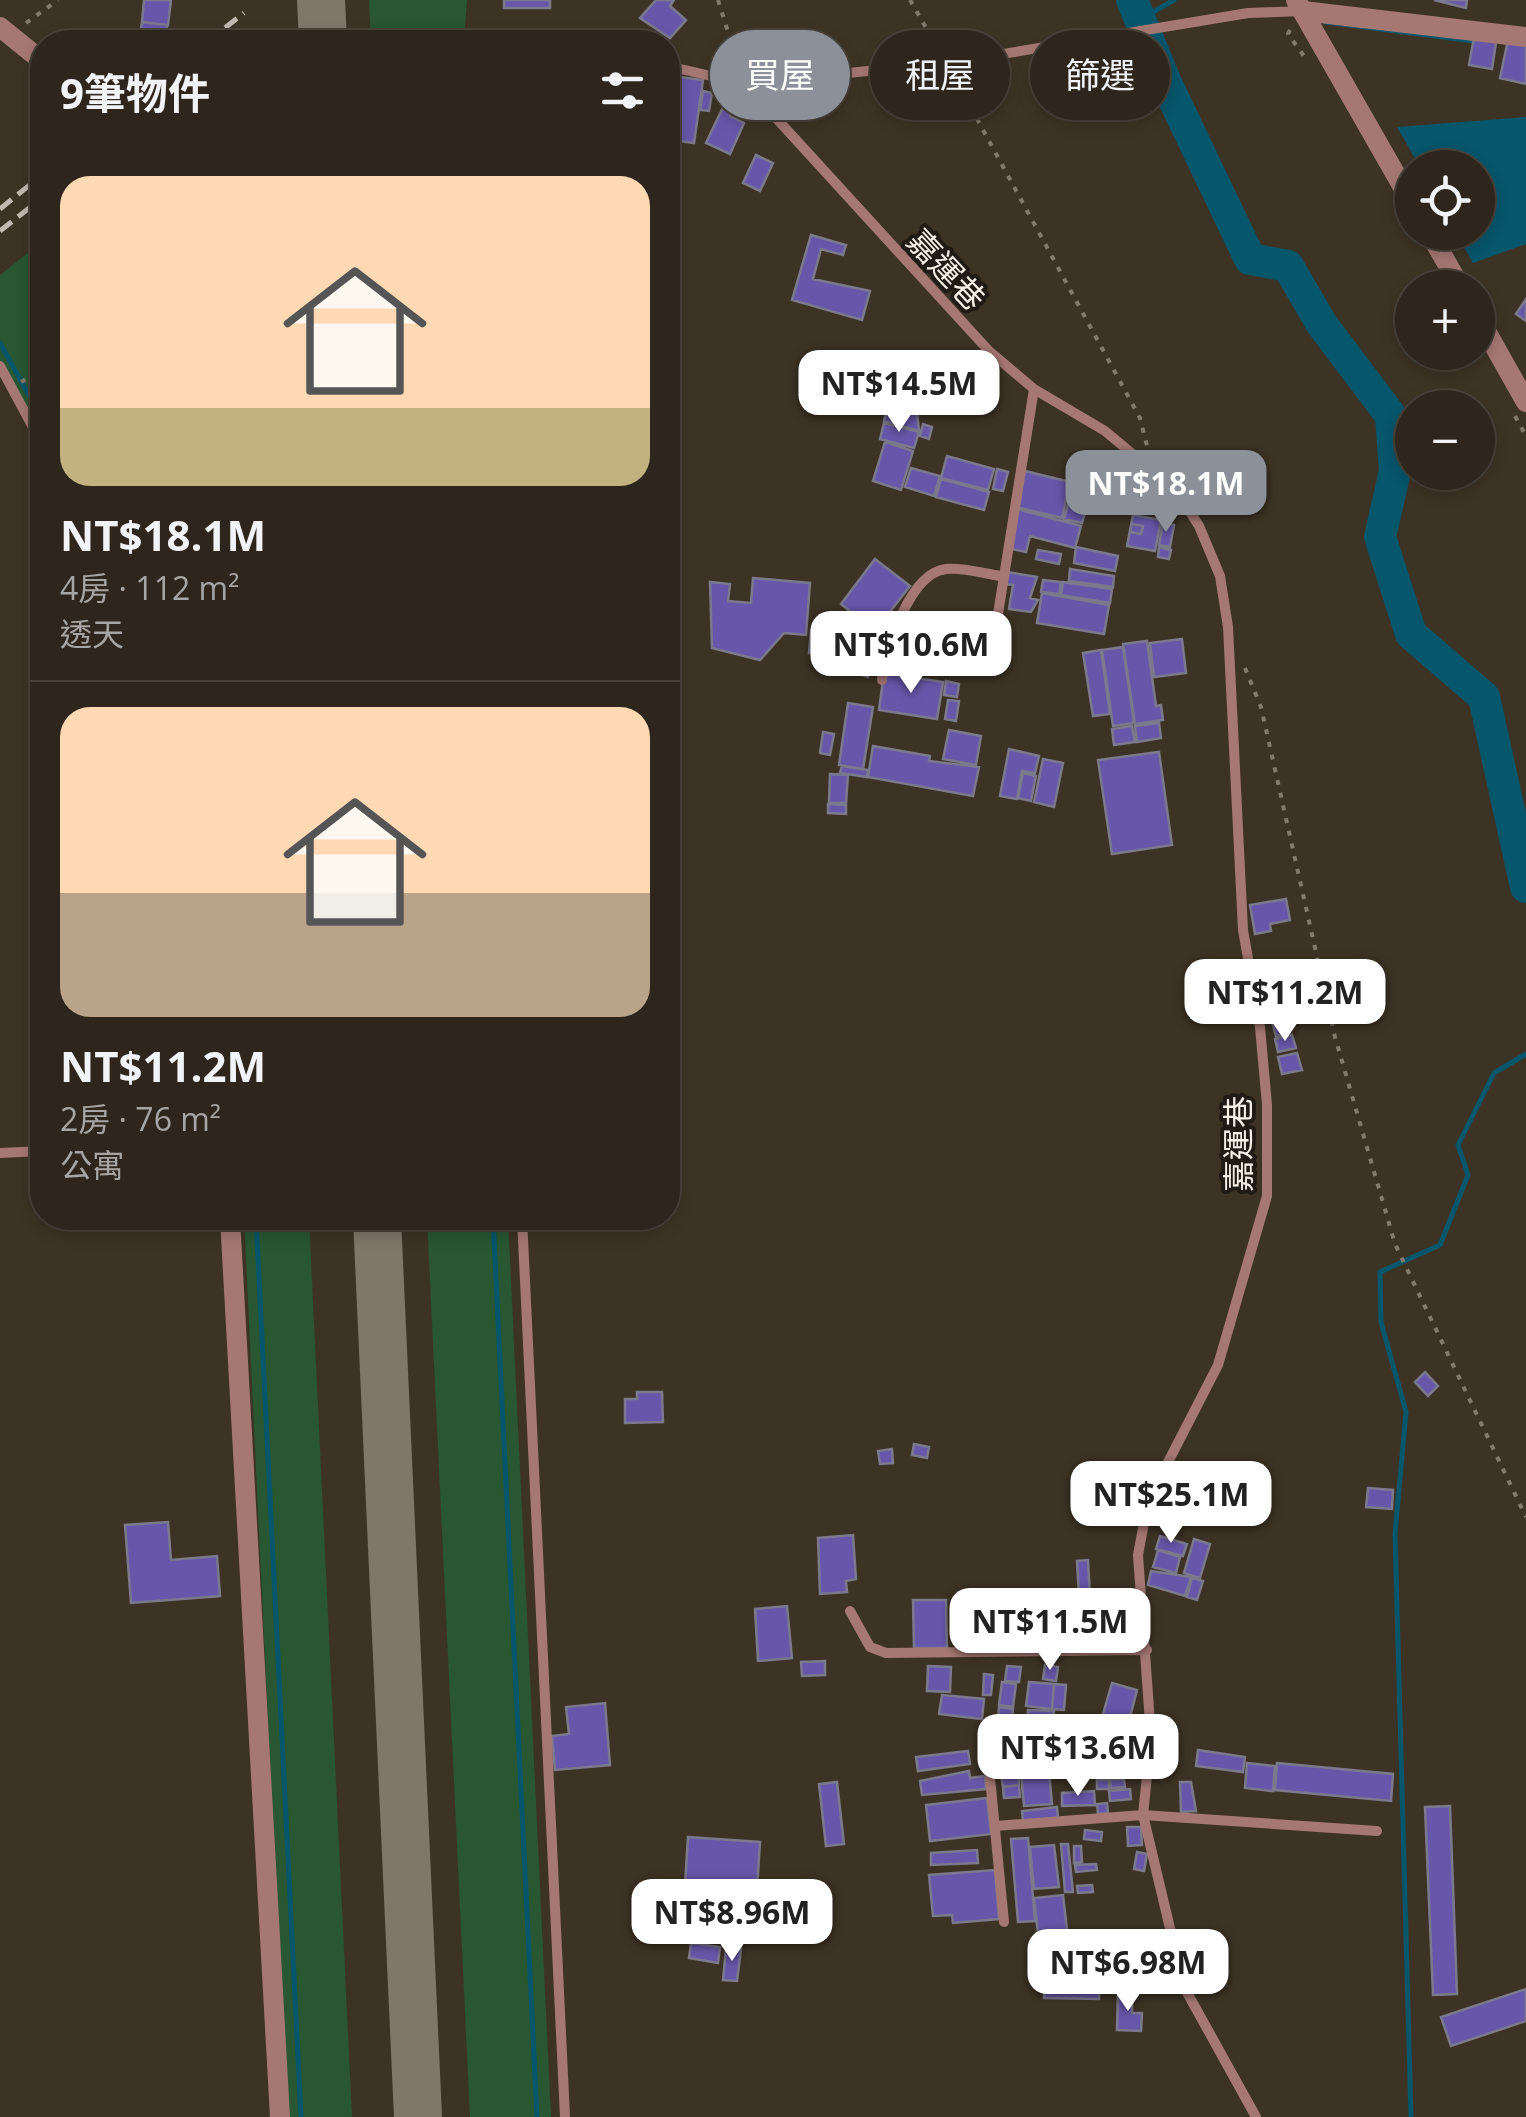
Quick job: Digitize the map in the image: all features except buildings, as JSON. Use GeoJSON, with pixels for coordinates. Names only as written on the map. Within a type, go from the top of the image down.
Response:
{"type":"FeatureCollection","features":[{"type":"Feature","properties":{"kind":"street"},"geometry":{"type":"LineString","coordinates":[[1299,6],[1526,37]]}},
{"type":"Feature","properties":{"kind":"street"},"geometry":{"type":"LineString","coordinates":[[1299,6],[1395,174]]}},
{"type":"Feature","properties":{"kind":"street"},"geometry":{"type":"LineString","coordinates":[[5,31],[30,51]]}},
{"type":"Feature","properties":{"kind":"street"},"geometry":{"type":"LineString","coordinates":[[1495,347],[1526,402]]}},
{"type":"Feature","properties":{"kind":"street"},"geometry":{"type":"LineString","coordinates":[[231,1230],[280,2117]]}},
{"type":"Feature","properties":{"kind":"lane"},"geometry":{"type":"LineString","coordinates":[[1010,53],[1299,6]]}},
{"type":"Feature","properties":{"kind":"lane"},"geometry":{"type":"LineString","coordinates":[[680,69],[710,76]]}},
{"type":"Feature","properties":{"kind":"lane","name":"嘉運巷"},"geometry":{"type":"LineString","coordinates":[[778,120],[989,351],[1034,389],[1106,431],[1177,491],[1199,526],[1220,576],[1243,930],[1260,1027],[1267,1106],[1267,1196],[1218,1365],[1148,1501],[1138,1555],[1151,1737],[1143,1815],[1184,1987],[1256,2117]]}},
{"type":"Feature","properties":{"kind":"lane"},"geometry":{"type":"LineString","coordinates":[[0,366],[30,421]]}},
{"type":"Feature","properties":{"kind":"lane"},"geometry":{"type":"LineString","coordinates":[[989,670],[1034,389]]}},
{"type":"Feature","properties":{"kind":"lane"},"geometry":{"type":"LineString","coordinates":[[882,680],[895,627],[913,595],[933,574],[946,569],[1002,576]]}},
{"type":"Feature","properties":{"kind":"lane"},"geometry":{"type":"LineString","coordinates":[[0,1154],[30,1152]]}},
{"type":"Feature","properties":{"kind":"lane"},"geometry":{"type":"LineString","coordinates":[[523,1230],[565,2117]]}},
{"type":"Feature","properties":{"kind":"lane"},"geometry":{"type":"LineString","coordinates":[[850,1612],[870,1647],[886,1653],[1147,1650]]}},
{"type":"Feature","properties":{"kind":"lane"},"geometry":{"type":"LineString","coordinates":[[988,1757],[1004,1922]]}},
{"type":"Feature","properties":{"kind":"lane"},"geometry":{"type":"LineString","coordinates":[[995,1826],[1143,1815],[1377,1831]]}},
{"type":"Feature","properties":{"kind":"path"},"geometry":{"type":"LineString","coordinates":[[5,31],[58,0]]}},
{"type":"Feature","properties":{"kind":"path"},"geometry":{"type":"LineString","coordinates":[[718,0],[728,30]]}},
{"type":"Feature","properties":{"kind":"path"},"geometry":{"type":"LineString","coordinates":[[910,0],[928,30]]}},
{"type":"Feature","properties":{"kind":"path"},"geometry":{"type":"LineString","coordinates":[[978,120],[1140,418],[1153,467]]}},
{"type":"Feature","properties":{"kind":"path"},"geometry":{"type":"LineString","coordinates":[[12,386],[30,376]]}},
{"type":"Feature","properties":{"kind":"path"},"geometry":{"type":"LineString","coordinates":[[1241,659],[1262,707],[1335,1038],[1395,1244],[1526,1517]]}},
{"type":"Feature","properties":{"kind":"green space"},"geometry":{"type":"Polygon","coordinates":[[[369,0],[467,0],[465,30],[370,30],[369,0]]]}},
{"type":"Feature","properties":{"kind":"green space"},"geometry":{"type":"Polygon","coordinates":[[[30,251],[30,414],[0,362],[0,275],[30,251]]]}},
{"type":"Feature","properties":{"kind":"green space"},"geometry":{"type":"Polygon","coordinates":[[[245,1230],[310,1230],[352,2117],[287,2117],[245,1230]]]}},
{"type":"Feature","properties":{"kind":"green space"},"geometry":{"type":"Polygon","coordinates":[[[428,1230],[509,1230],[551,2117],[470,2117],[428,1230]]]}},
{"type":"Feature","properties":{"kind":"water"},"geometry":{"type":"Polygon","coordinates":[[[1526,117],[1526,244],[1473,263],[1466,250],[1495,250],[1495,150],[1410,150],[1397,127],[1526,117]]]}},
{"type":"Feature","properties":{"kind":"waterway"},"geometry":{"type":"LineString","coordinates":[[1132,0],[1166,83],[1250,259],[1288,266],[1321,323],[1391,416],[1395,471],[1380,537],[1411,634],[1484,697],[1526,887]]}},
{"type":"Feature","properties":{"kind":"waterway"},"geometry":{"type":"LineString","coordinates":[[1141,19],[1174,0]]}},
{"type":"Feature","properties":{"kind":"waterway"},"geometry":{"type":"LineString","coordinates":[[1326,22],[1473,41]]}},
{"type":"Feature","properties":{"kind":"waterway"},"geometry":{"type":"LineString","coordinates":[[0,343],[30,397]]}},
{"type":"Feature","properties":{"kind":"waterway"},"geometry":{"type":"LineString","coordinates":[[1411,2117],[1395,1534],[1406,1412],[1381,1322],[1380,1272],[1440,1245],[1468,1175],[1458,1145],[1494,1073],[1526,1054]]}},
{"type":"Feature","properties":{"kind":"waterway"},"geometry":{"type":"LineString","coordinates":[[257,1230],[301,2117]]}},
{"type":"Feature","properties":{"kind":"waterway"},"geometry":{"type":"LineString","coordinates":[[494,1230],[537,2117]]}},
{"type":"Feature","properties":{"kind":"taxiway"},"geometry":{"type":"LineString","coordinates":[[321,0],[322,30]]}},
{"type":"Feature","properties":{"kind":"taxiway"},"geometry":{"type":"LineString","coordinates":[[378,1230],[418,2117]]}},
{"type":"Feature","properties":{"kind":"railway"},"geometry":{"type":"LineString","coordinates":[[222,30],[244,13]]}},
{"type":"Feature","properties":{"kind":"railway"},"geometry":{"type":"LineString","coordinates":[[0,209],[30,185]]}},
{"type":"Feature","properties":{"kind":"railway"},"geometry":{"type":"LineString","coordinates":[[0,231],[30,207]]}}]}
